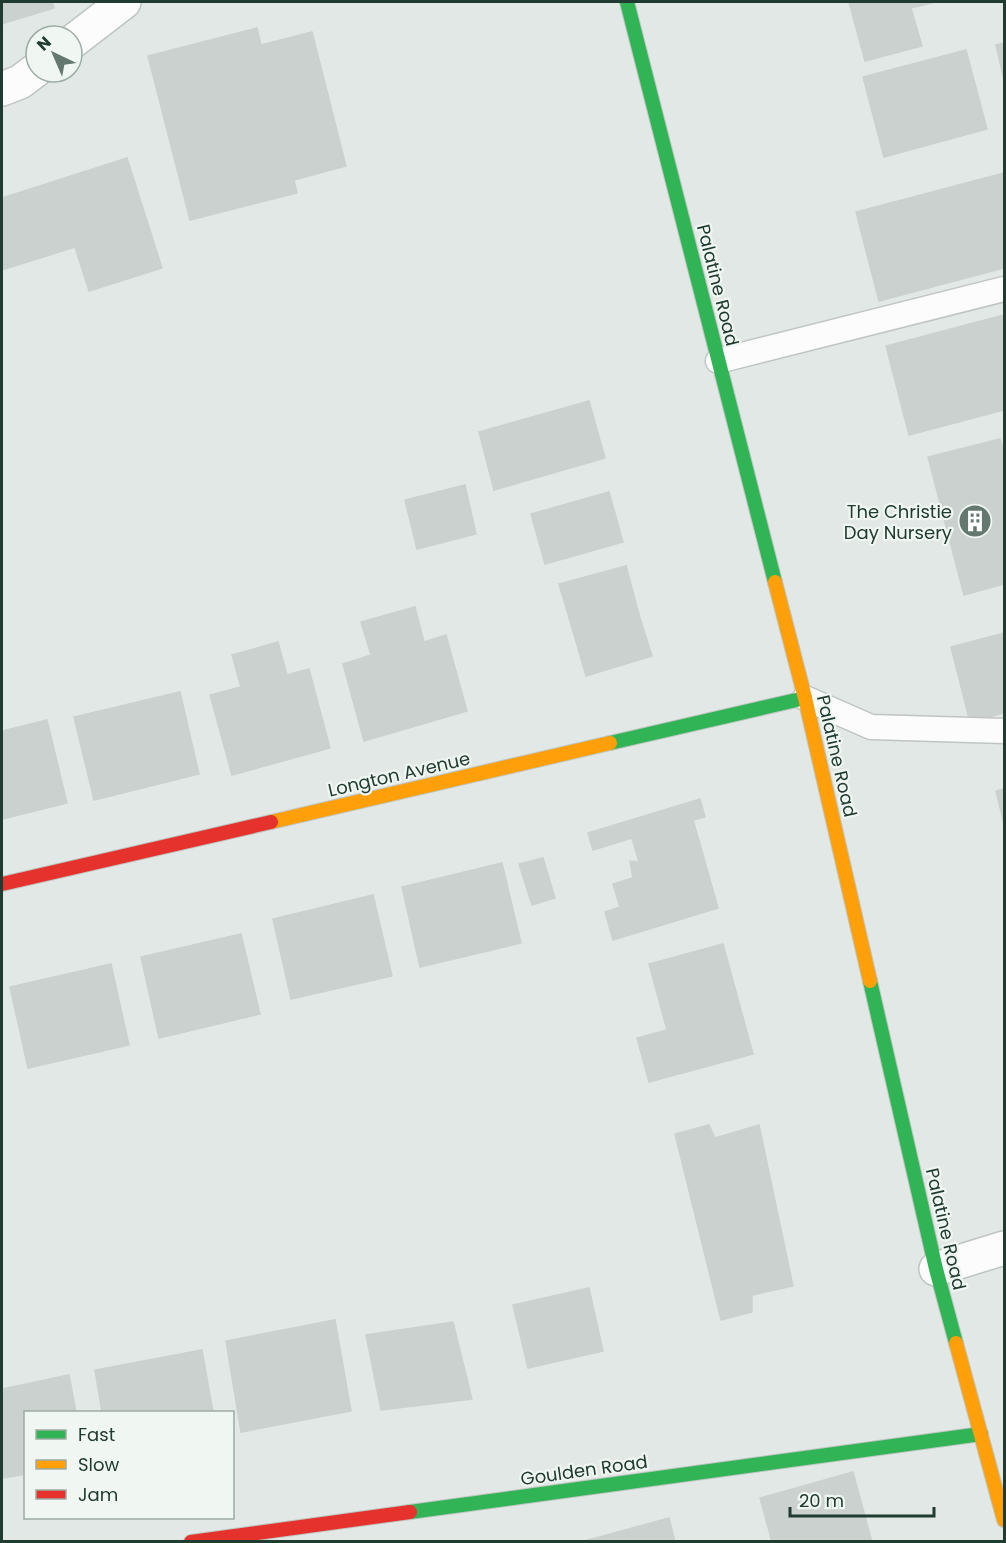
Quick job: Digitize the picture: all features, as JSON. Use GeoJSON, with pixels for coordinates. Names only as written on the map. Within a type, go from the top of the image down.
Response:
{"type":"FeatureCollection","features":[{"type":"Feature","properties":{"kind":"street"},"geometry":{"type":"LineString","coordinates":[[84,33],[124,2]]}},
{"type":"Feature","properties":{"kind":"street","name":"Palatine Road"},"geometry":{"type":"LineString","coordinates":[[627,2],[805,698],[936,1269],[1005,1520]]}},
{"type":"Feature","properties":{"kind":"street"},"geometry":{"type":"LineString","coordinates":[[2,89],[24,79]]}},
{"type":"Feature","properties":{"kind":"street","name":"Longton Avenue"},"geometry":{"type":"LineString","coordinates":[[2,884],[805,698]]}},
{"type":"Feature","properties":{"kind":"street"},"geometry":{"type":"LineString","coordinates":[[936,1269],[1005,1248]]}},
{"type":"Feature","properties":{"kind":"street","name":"Goulden Road"},"geometry":{"type":"LineString","coordinates":[[191,1542],[981,1434]]}},
{"type":"Feature","properties":{"kind":"lane"},"geometry":{"type":"LineString","coordinates":[[718,361],[1005,289]]}},
{"type":"Feature","properties":{"kind":"lane"},"geometry":{"type":"LineString","coordinates":[[805,698],[871,727],[1005,731]]}},
{"type":"Feature","properties":{"kind":"building"},"geometry":{"type":"Polygon","coordinates":[[[2,2],[8,2],[14,20],[2,24],[2,2]]]}},
{"type":"Feature","properties":{"kind":"building"},"geometry":{"type":"Polygon","coordinates":[[[8,2],[52,2],[54,8],[14,20],[8,2]]]}},
{"type":"Feature","properties":{"kind":"building"},"geometry":{"type":"Polygon","coordinates":[[[849,2],[935,2],[911,8],[922,46],[865,61],[849,2]]]}},
{"type":"Feature","properties":{"kind":"building"},"geometry":{"type":"Polygon","coordinates":[[[257,28],[261,45],[312,32],[346,166],[294,180],[297,193],[190,220],[148,56],[257,28]]]}},
{"type":"Feature","properties":{"kind":"building"},"geometry":{"type":"Polygon","coordinates":[[[1004,43],[1004,80],[996,45],[1004,43]]]}},
{"type":"Feature","properties":{"kind":"building"},"geometry":{"type":"Polygon","coordinates":[[[966,50],[987,129],[884,157],[863,77],[966,50]]]}},
{"type":"Feature","properties":{"kind":"building"},"geometry":{"type":"Polygon","coordinates":[[[127,158],[162,268],[89,291],[75,247],[2,270],[2,198],[127,158]]]}},
{"type":"Feature","properties":{"kind":"building"},"geometry":{"type":"Polygon","coordinates":[[[1004,173],[1004,268],[879,301],[856,212],[1004,173]]]}},
{"type":"Feature","properties":{"kind":"building"},"geometry":{"type":"Polygon","coordinates":[[[1004,315],[1004,410],[909,435],[886,346],[1004,315]]]}},
{"type":"Feature","properties":{"kind":"building"},"geometry":{"type":"Polygon","coordinates":[[[589,401],[605,458],[494,490],[479,432],[589,401]]]}},
{"type":"Feature","properties":{"kind":"building","name":"The Christie Day Nursery"},"geometry":{"type":"Polygon","coordinates":[[[1000,439],[1004,451],[1004,584],[964,595],[928,457],[1000,439]]]}},
{"type":"Feature","properties":{"kind":"building"},"geometry":{"type":"Polygon","coordinates":[[[465,485],[476,534],[417,549],[405,500],[465,485]]]}},
{"type":"Feature","properties":{"kind":"building"},"geometry":{"type":"Polygon","coordinates":[[[609,492],[623,542],[545,564],[531,514],[609,492]]]}},
{"type":"Feature","properties":{"kind":"building"},"geometry":{"type":"Polygon","coordinates":[[[626,566],[640,618],[575,638],[559,584],[626,566]]]}},
{"type":"Feature","properties":{"kind":"building"},"geometry":{"type":"Polygon","coordinates":[[[415,607],[424,642],[446,635],[467,711],[364,741],[343,664],[371,655],[361,622],[415,607]]]}},
{"type":"Feature","properties":{"kind":"building"},"geometry":{"type":"Polygon","coordinates":[[[640,618],[652,656],[586,676],[575,638],[640,618]]]}},
{"type":"Feature","properties":{"kind":"building"},"geometry":{"type":"Polygon","coordinates":[[[1004,633],[1004,713],[970,722],[951,647],[1004,633]]]}},
{"type":"Feature","properties":{"kind":"building"},"geometry":{"type":"Polygon","coordinates":[[[278,642],[287,675],[309,669],[330,748],[232,775],[210,695],[241,687],[232,655],[278,642]]]}},
{"type":"Feature","properties":{"kind":"building"},"geometry":{"type":"Polygon","coordinates":[[[180,692],[199,774],[94,800],[74,717],[180,692]]]}},
{"type":"Feature","properties":{"kind":"building"},"geometry":{"type":"Polygon","coordinates":[[[47,720],[67,803],[2,819],[2,731],[47,720]]]}},
{"type":"Feature","properties":{"kind":"building"},"geometry":{"type":"Polygon","coordinates":[[[1004,789],[1004,824],[996,791],[1004,789]]]}},
{"type":"Feature","properties":{"kind":"building"},"geometry":{"type":"Polygon","coordinates":[[[700,799],[705,817],[693,820],[700,844],[639,862],[632,838],[593,850],[588,833],[700,799]]]}},
{"type":"Feature","properties":{"kind":"building"},"geometry":{"type":"Polygon","coordinates":[[[700,844],[718,908],[613,940],[605,912],[620,907],[613,884],[633,878],[630,861],[639,862],[700,844]]]}},
{"type":"Feature","properties":{"kind":"building"},"geometry":{"type":"Polygon","coordinates":[[[543,858],[555,898],[532,905],[519,864],[543,858]]]}},
{"type":"Feature","properties":{"kind":"building"},"geometry":{"type":"Polygon","coordinates":[[[502,863],[521,943],[420,967],[402,887],[502,863]]]}},
{"type":"Feature","properties":{"kind":"building"},"geometry":{"type":"Polygon","coordinates":[[[373,895],[392,976],[291,999],[273,919],[373,895]]]}},
{"type":"Feature","properties":{"kind":"building"},"geometry":{"type":"Polygon","coordinates":[[[241,934],[260,1014],[159,1038],[141,957],[241,934]]]}},
{"type":"Feature","properties":{"kind":"building"},"geometry":{"type":"Polygon","coordinates":[[[723,944],[753,1054],[649,1082],[637,1038],[667,1030],[649,964],[723,944]]]}},
{"type":"Feature","properties":{"kind":"building"},"geometry":{"type":"Polygon","coordinates":[[[111,964],[129,1045],[28,1068],[10,987],[111,964]]]}},
{"type":"Feature","properties":{"kind":"building"},"geometry":{"type":"Polygon","coordinates":[[[709,1125],[715,1138],[759,1125],[793,1286],[752,1295],[752,1312],[721,1320],[675,1134],[709,1125]]]}},
{"type":"Feature","properties":{"kind":"building"},"geometry":{"type":"Polygon","coordinates":[[[589,1288],[603,1351],[528,1368],[513,1305],[589,1288]]]}},
{"type":"Feature","properties":{"kind":"building"},"geometry":{"type":"Polygon","coordinates":[[[335,1320],[351,1411],[241,1432],[226,1341],[335,1320]]]}},
{"type":"Feature","properties":{"kind":"building"},"geometry":{"type":"Polygon","coordinates":[[[453,1322],[472,1399],[381,1410],[366,1335],[453,1322]]]}},
{"type":"Feature","properties":{"kind":"building"},"geometry":{"type":"Polygon","coordinates":[[[202,1350],[213,1411],[102,1411],[95,1370],[202,1350]]]}},
{"type":"Feature","properties":{"kind":"building"},"geometry":{"type":"Polygon","coordinates":[[[69,1375],[76,1411],[24,1411],[24,1474],[2,1478],[2,1389],[69,1375]]]}},
{"type":"Feature","properties":{"kind":"building"},"geometry":{"type":"Polygon","coordinates":[[[853,1472],[872,1542],[772,1542],[760,1498],[853,1472]]]}},
{"type":"Feature","properties":{"kind":"building"},"geometry":{"type":"Polygon","coordinates":[[[669,1518],[675,1542],[581,1542],[669,1518]]]}},
{"type":"Feature","properties":{"kind":"traffic: fast"},"geometry":{"type":"LineString","coordinates":[[627,2],[775,582]]}},
{"type":"Feature","properties":{"kind":"traffic: fast"},"geometry":{"type":"LineString","coordinates":[[610,743],[805,698]]}},
{"type":"Feature","properties":{"kind":"traffic: fast"},"geometry":{"type":"LineString","coordinates":[[870,981],[936,1269],[956,1343]]}},
{"type":"Feature","properties":{"kind":"traffic: fast"},"geometry":{"type":"LineString","coordinates":[[410,1512],[981,1434]]}},
{"type":"Feature","properties":{"kind":"traffic: slow"},"geometry":{"type":"LineString","coordinates":[[775,582],[805,698],[870,981]]}},
{"type":"Feature","properties":{"kind":"traffic: slow"},"geometry":{"type":"LineString","coordinates":[[271,822],[610,743]]}},
{"type":"Feature","properties":{"kind":"traffic: slow"},"geometry":{"type":"LineString","coordinates":[[956,1343],[1004,1520]]}},
{"type":"Feature","properties":{"kind":"traffic: jam"},"geometry":{"type":"LineString","coordinates":[[2,884],[271,822]]}},
{"type":"Feature","properties":{"kind":"traffic: jam"},"geometry":{"type":"LineString","coordinates":[[191,1542],[410,1512]]}},
{"type":"Feature","properties":{"kind":"place","name":"The Christie Day Nursery"},"geometry":{"type":"Point","coordinates":[975,521]}}]}
